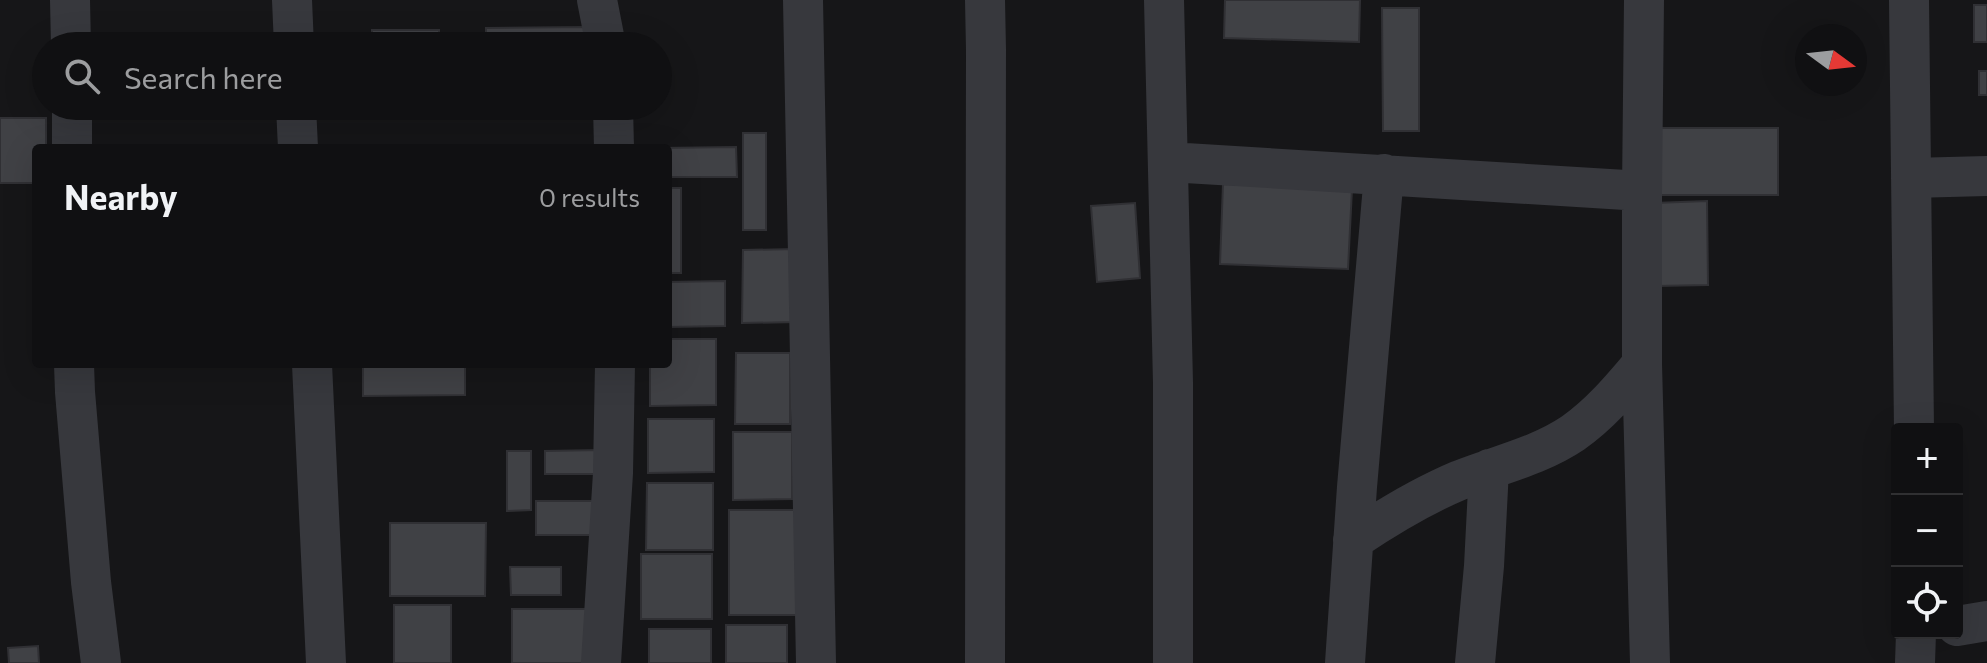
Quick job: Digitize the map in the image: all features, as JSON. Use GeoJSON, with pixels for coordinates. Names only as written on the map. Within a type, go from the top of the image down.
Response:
{"type":"FeatureCollection","features":[{"type":"Feature","properties":{"kind":"street"},"geometry":{"type":"LineString","coordinates":[[70,0],[71,32]]}},
{"type":"Feature","properties":{"kind":"street"},"geometry":{"type":"LineString","coordinates":[[292,0],[293,32]]}},
{"type":"Feature","properties":{"kind":"street"},"geometry":{"type":"LineString","coordinates":[[597,0],[603,32]]}},
{"type":"Feature","properties":{"kind":"street"},"geometry":{"type":"LineString","coordinates":[[803,0],[816,663]]}},
{"type":"Feature","properties":{"kind":"street"},"geometry":{"type":"LineString","coordinates":[[985,0],[985,663]]}},
{"type":"Feature","properties":{"kind":"street"},"geometry":{"type":"LineString","coordinates":[[1164,0],[1173,383],[1173,663]]}},
{"type":"Feature","properties":{"kind":"street"},"geometry":{"type":"LineString","coordinates":[[1644,0],[1642,364],[1650,663]]}},
{"type":"Feature","properties":{"kind":"street"},"geometry":{"type":"LineString","coordinates":[[1909,0],[1914,423]]}},
{"type":"Feature","properties":{"kind":"street"},"geometry":{"type":"LineString","coordinates":[[72,120],[72,144]]}},
{"type":"Feature","properties":{"kind":"street"},"geometry":{"type":"LineString","coordinates":[[297,120],[298,144]]}},
{"type":"Feature","properties":{"kind":"street"},"geometry":{"type":"LineString","coordinates":[[613,120],[614,144]]}},
{"type":"Feature","properties":{"kind":"street"},"geometry":{"type":"LineString","coordinates":[[1169,162],[1642,191]]}},
{"type":"Feature","properties":{"kind":"street"},"geometry":{"type":"LineString","coordinates":[[1345,663],[1384,174]]}},
{"type":"Feature","properties":{"kind":"street"},"geometry":{"type":"LineString","coordinates":[[1911,178],[1987,176]]}},
{"type":"Feature","properties":{"kind":"street"},"geometry":{"type":"LineString","coordinates":[[1353,540],[1433,492],[1525,458],[1572,433],[1617,394],[1642,364]]}},
{"type":"Feature","properties":{"kind":"street"},"geometry":{"type":"LineString","coordinates":[[74,368],[91,582],[101,663]]}},
{"type":"Feature","properties":{"kind":"street"},"geometry":{"type":"LineString","coordinates":[[312,368],[326,663]]}},
{"type":"Feature","properties":{"kind":"street"},"geometry":{"type":"LineString","coordinates":[[601,663],[613,473],[615,368]]}},
{"type":"Feature","properties":{"kind":"street"},"geometry":{"type":"LineString","coordinates":[[1475,663],[1489,469]]}},
{"type":"Feature","properties":{"kind":"street"},"geometry":{"type":"LineString","coordinates":[[1963,625],[1987,621]]}},
{"type":"Feature","properties":{"kind":"street"},"geometry":{"type":"LineString","coordinates":[[1915,663],[1916,639]]}},
{"type":"Feature","properties":{"kind":"building"},"geometry":{"type":"Polygon","coordinates":[[[1225,0],[1360,0],[1359,42],[1224,38],[1225,0]]]}},
{"type":"Feature","properties":{"kind":"building"},"geometry":{"type":"Polygon","coordinates":[[[1974,5],[1987,5],[1987,42],[1974,42],[1974,5]]]}},
{"type":"Feature","properties":{"kind":"building"},"geometry":{"type":"Polygon","coordinates":[[[1382,8],[1419,8],[1419,131],[1383,131],[1382,8]]]}},
{"type":"Feature","properties":{"kind":"building"},"geometry":{"type":"Polygon","coordinates":[[[588,27],[588,32],[486,32],[486,28],[588,27]]]}},
{"type":"Feature","properties":{"kind":"building"},"geometry":{"type":"Polygon","coordinates":[[[372,30],[439,30],[439,32],[372,30]]]}},
{"type":"Feature","properties":{"kind":"building"},"geometry":{"type":"Polygon","coordinates":[[[1979,71],[1987,71],[1987,95],[1979,95],[1979,71]]]}},
{"type":"Feature","properties":{"kind":"building"},"geometry":{"type":"Polygon","coordinates":[[[0,118],[46,120],[46,144],[32,144],[32,183],[0,183],[0,118]]]}},
{"type":"Feature","properties":{"kind":"building"},"geometry":{"type":"Polygon","coordinates":[[[1658,128],[1778,128],[1778,195],[1659,195],[1658,128]]]}},
{"type":"Feature","properties":{"kind":"building"},"geometry":{"type":"Polygon","coordinates":[[[743,133],[766,133],[766,230],[743,230],[743,133]]]}},
{"type":"Feature","properties":{"kind":"building"},"geometry":{"type":"Polygon","coordinates":[[[736,147],[737,177],[672,177],[672,148],[736,147]]]}},
{"type":"Feature","properties":{"kind":"building"},"geometry":{"type":"Polygon","coordinates":[[[1223,184],[1352,189],[1348,269],[1220,264],[1223,184]]]}},
{"type":"Feature","properties":{"kind":"building"},"geometry":{"type":"Polygon","coordinates":[[[672,188],[681,188],[681,273],[672,273],[672,188]]]}},
{"type":"Feature","properties":{"kind":"building"},"geometry":{"type":"Polygon","coordinates":[[[1707,201],[1708,285],[1656,286],[1654,203],[1707,201]]]}},
{"type":"Feature","properties":{"kind":"building"},"geometry":{"type":"Polygon","coordinates":[[[1135,203],[1140,278],[1097,282],[1091,206],[1135,203]]]}},
{"type":"Feature","properties":{"kind":"building"},"geometry":{"type":"Polygon","coordinates":[[[796,249],[796,322],[742,323],[743,250],[796,249]]]}},
{"type":"Feature","properties":{"kind":"building"},"geometry":{"type":"Polygon","coordinates":[[[725,281],[725,326],[672,327],[672,282],[725,281]]]}},
{"type":"Feature","properties":{"kind":"building"},"geometry":{"type":"Polygon","coordinates":[[[672,339],[716,339],[716,405],[650,406],[650,368],[672,368],[672,339]]]}},
{"type":"Feature","properties":{"kind":"building"},"geometry":{"type":"Polygon","coordinates":[[[736,353],[790,353],[790,424],[735,424],[736,353]]]}},
{"type":"Feature","properties":{"kind":"building"},"geometry":{"type":"Polygon","coordinates":[[[363,368],[465,368],[465,395],[363,396],[363,368]]]}},
{"type":"Feature","properties":{"kind":"building"},"geometry":{"type":"Polygon","coordinates":[[[648,419],[714,419],[714,472],[648,473],[648,419]]]}},
{"type":"Feature","properties":{"kind":"building"},"geometry":{"type":"Polygon","coordinates":[[[733,432],[792,432],[792,499],[733,500],[733,432]]]}},
{"type":"Feature","properties":{"kind":"building"},"geometry":{"type":"Polygon","coordinates":[[[601,450],[601,474],[545,474],[545,451],[601,450]]]}},
{"type":"Feature","properties":{"kind":"building"},"geometry":{"type":"Polygon","coordinates":[[[507,451],[531,451],[531,510],[507,511],[507,451]]]}},
{"type":"Feature","properties":{"kind":"building"},"geometry":{"type":"Polygon","coordinates":[[[647,483],[713,483],[713,550],[646,550],[647,483]]]}},
{"type":"Feature","properties":{"kind":"building"},"geometry":{"type":"Polygon","coordinates":[[[536,501],[597,501],[597,535],[536,535],[536,501]]]}},
{"type":"Feature","properties":{"kind":"building"},"geometry":{"type":"Polygon","coordinates":[[[729,510],[797,510],[797,615],[729,615],[729,510]]]}},
{"type":"Feature","properties":{"kind":"building"},"geometry":{"type":"Polygon","coordinates":[[[390,523],[486,523],[485,596],[390,596],[390,523]]]}},
{"type":"Feature","properties":{"kind":"building"},"geometry":{"type":"Polygon","coordinates":[[[641,554],[712,554],[712,619],[641,619],[641,554]]]}},
{"type":"Feature","properties":{"kind":"building"},"geometry":{"type":"Polygon","coordinates":[[[510,567],[561,567],[561,595],[511,595],[510,567]]]}},
{"type":"Feature","properties":{"kind":"building"},"geometry":{"type":"Polygon","coordinates":[[[394,605],[451,605],[451,663],[394,663],[394,605]]]}},
{"type":"Feature","properties":{"kind":"building"},"geometry":{"type":"Polygon","coordinates":[[[512,609],[587,609],[587,663],[512,663],[512,609]]]}},
{"type":"Feature","properties":{"kind":"building"},"geometry":{"type":"Polygon","coordinates":[[[726,625],[787,625],[787,663],[726,663],[726,625]]]}},
{"type":"Feature","properties":{"kind":"building"},"geometry":{"type":"Polygon","coordinates":[[[649,629],[711,629],[711,663],[649,663],[649,629]]]}},
{"type":"Feature","properties":{"kind":"building"},"geometry":{"type":"Polygon","coordinates":[[[38,646],[39,663],[9,663],[8,648],[38,646]]]}}]}
